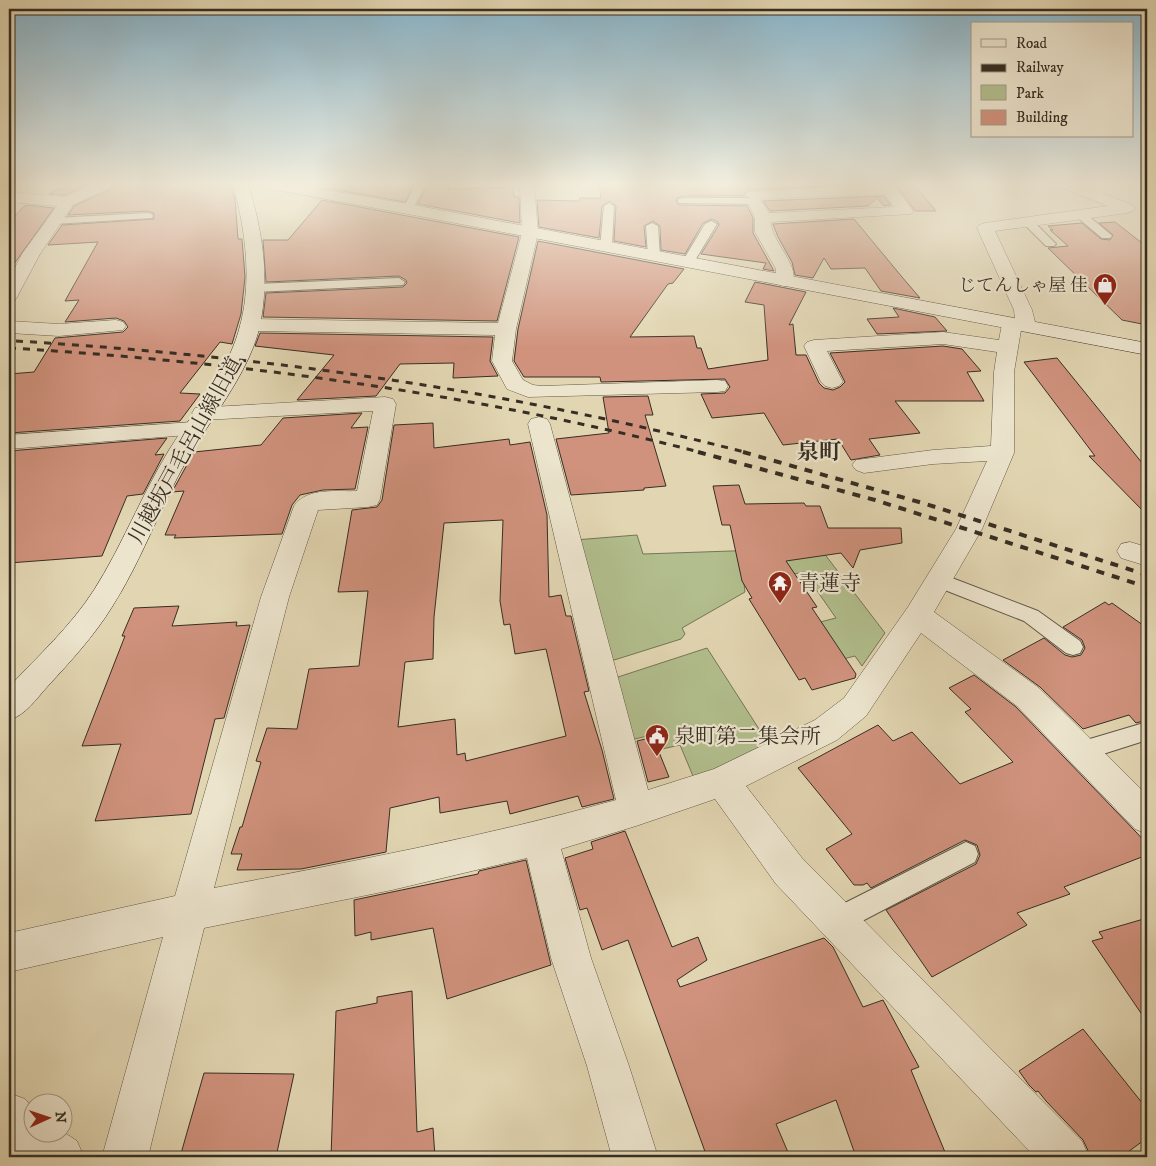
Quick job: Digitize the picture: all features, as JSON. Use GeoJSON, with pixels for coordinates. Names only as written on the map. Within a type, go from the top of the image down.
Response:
{"type":"FeatureCollection","features":[{"type":"Feature","properties":{"kind":"street"},"geometry":{"type":"LineString","coordinates":[[9,295],[31,254],[42,238]]}},
{"type":"Feature","properties":{"kind":"street","name":"川越坂戸毛呂山線旧道"},"geometry":{"type":"LineString","coordinates":[[9,707],[62,650],[102,600],[122,565],[156,494],[198,421],[238,358],[250,325],[255,288],[252,238]]}},
{"type":"Feature","properties":{"kind":"street"},"geometry":{"type":"LineString","coordinates":[[529,238],[506,329],[502,361],[515,384],[528,391],[717,386]]}},
{"type":"Feature","properties":{"kind":"street"},"geometry":{"type":"LineString","coordinates":[[559,238],[1146,349]]}},
{"type":"Feature","properties":{"kind":"street"},"geometry":{"type":"LineString","coordinates":[[767,238],[785,269],[785,281]]}},
{"type":"Feature","properties":{"kind":"street"},"geometry":{"type":"LineString","coordinates":[[9,952],[189,912],[392,872],[540,838],[636,810],[722,781],[826,730],[855,707],[918,615],[969,529],[1002,453],[1004,372],[1007,347],[1019,325],[1022,310],[990,238]]}},
{"type":"Feature","properties":{"kind":"street"},"geometry":{"type":"LineString","coordinates":[[9,255],[31,254]]}},
{"type":"Feature","properties":{"kind":"street"},"geometry":{"type":"LineString","coordinates":[[250,325],[506,329]]}},
{"type":"Feature","properties":{"kind":"street"},"geometry":{"type":"LineString","coordinates":[[9,327],[59,330],[116,326]]}},
{"type":"Feature","properties":{"kind":"street"},"geometry":{"type":"LineString","coordinates":[[832,382],[814,346],[943,338],[1007,347]]}},
{"type":"Feature","properties":{"kind":"street"},"geometry":{"type":"LineString","coordinates":[[9,442],[198,421],[385,404],[368,499],[314,501],[307,506],[275,597],[189,912],[125,1157]]}},
{"type":"Feature","properties":{"kind":"street"},"geometry":{"type":"LineString","coordinates":[[539,424],[636,810]]}},
{"type":"Feature","properties":{"kind":"street"},"geometry":{"type":"LineString","coordinates":[[864,465],[933,456],[1002,453]]}},
{"type":"Feature","properties":{"kind":"street"},"geometry":{"type":"LineString","coordinates":[[918,615],[1028,697],[1147,818]]}},
{"type":"Feature","properties":{"kind":"street"},"geometry":{"type":"LineString","coordinates":[[722,781],[789,871],[1066,1157]]}},
{"type":"Feature","properties":{"kind":"street"},"geometry":{"type":"LineString","coordinates":[[540,838],[571,958],[608,1066],[635,1157]]}},
{"type":"Feature","properties":{"kind":"street"},"geometry":{"type":"LineString","coordinates":[[9,1115],[29,1134],[61,1157]]}},
{"type":"Feature","properties":{"kind":"lane"},"geometry":{"type":"LineString","coordinates":[[606,247],[607,238]]}},
{"type":"Feature","properties":{"kind":"lane"},"geometry":{"type":"LineString","coordinates":[[653,238],[654,256]]}},
{"type":"Feature","properties":{"kind":"lane"},"geometry":{"type":"LineString","coordinates":[[688,262],[702,238]]}},
{"type":"Feature","properties":{"kind":"lane"},"geometry":{"type":"LineString","coordinates":[[1044,238],[1050,244]]}},
{"type":"Feature","properties":{"kind":"lane"},"geometry":{"type":"LineString","coordinates":[[255,288],[399,282]]}},
{"type":"Feature","properties":{"kind":"lane"},"geometry":{"type":"LineString","coordinates":[[939,580],[1031,616],[1073,647]]}},
{"type":"Feature","properties":{"kind":"lane"},"geometry":{"type":"LineString","coordinates":[[1081,751],[1147,731]]}},
{"type":"Feature","properties":{"kind":"lane"},"geometry":{"type":"LineString","coordinates":[[836,921],[966,854]]}},
{"type":"Feature","properties":{"kind":"green space"},"geometry":{"type":"Polygon","coordinates":[[[637,535],[643,554],[820,548],[885,633],[862,666],[855,656],[843,659],[820,622],[836,618],[804,572],[744,584],[745,592],[682,628],[685,634],[681,639],[611,661],[575,540],[637,535]]]}},
{"type":"Feature","properties":{"kind":"green space"},"geometry":{"type":"Polygon","coordinates":[[[707,648],[768,743],[712,770],[693,776],[680,745],[662,749],[655,734],[627,741],[614,684],[618,677],[707,648]]]}},
{"type":"Feature","properties":{"kind":"building"},"geometry":{"type":"Polygon","coordinates":[[[9,238],[32,238],[9,271],[9,238]]]}},
{"type":"Feature","properties":{"kind":"building"},"geometry":{"type":"Polygon","coordinates":[[[53,238],[242,239],[245,277],[241,314],[232,344],[220,342],[180,393],[200,394],[180,421],[9,433],[9,374],[34,372],[55,338],[123,332],[128,327],[124,321],[116,318],[65,322],[79,300],[65,301],[98,242],[48,245],[53,238]]]}},
{"type":"Feature","properties":{"kind":"building"},"geometry":{"type":"Polygon","coordinates":[[[289,238],[519,238],[497,321],[263,317],[266,293],[403,287],[407,283],[406,280],[399,276],[266,282],[263,240],[288,240],[289,238]]]}},
{"type":"Feature","properties":{"kind":"building"},"geometry":{"type":"Polygon","coordinates":[[[614,238],[645,238],[646,247],[614,241],[614,238]]]}},
{"type":"Feature","properties":{"kind":"building"},"geometry":{"type":"Polygon","coordinates":[[[661,238],[694,238],[685,254],[661,250],[661,238]]]}},
{"type":"Feature","properties":{"kind":"building"},"geometry":{"type":"Polygon","coordinates":[[[711,238],[756,238],[774,271],[763,269],[766,263],[701,254],[711,238]]]}},
{"type":"Feature","properties":{"kind":"building"},"geometry":{"type":"Polygon","coordinates":[[[779,238],[870,238],[920,298],[881,291],[865,268],[831,269],[824,258],[813,278],[795,275],[792,262],[779,238]]]}},
{"type":"Feature","properties":{"kind":"building"},"geometry":{"type":"Polygon","coordinates":[[[1059,238],[1110,240],[1111,238],[1136,238],[1147,247],[1147,325],[1122,320],[1048,248],[1068,246],[1059,238]]]}},
{"type":"Feature","properties":{"kind":"building"},"geometry":{"type":"Polygon","coordinates":[[[538,241],[684,269],[673,283],[668,284],[630,337],[694,336],[697,348],[701,348],[708,369],[768,360],[764,305],[745,302],[755,282],[806,292],[789,325],[793,324],[796,355],[806,355],[819,383],[824,388],[833,390],[845,382],[830,353],[943,346],[962,349],[981,371],[967,372],[984,401],[895,401],[920,433],[869,439],[880,455],[851,460],[838,439],[783,445],[764,413],[712,418],[701,394],[725,393],[730,387],[725,379],[601,382],[600,377],[524,377],[514,361],[518,329],[538,241]]]}},
{"type":"Feature","properties":{"kind":"building"},"geometry":{"type":"Polygon","coordinates":[[[893,308],[935,317],[947,331],[877,334],[867,319],[899,317],[893,308]]]}},
{"type":"Feature","properties":{"kind":"building"},"geometry":{"type":"Polygon","coordinates":[[[260,333],[493,337],[490,361],[498,376],[453,378],[454,363],[400,364],[376,396],[297,400],[334,355],[255,346],[260,333]]]}},
{"type":"Feature","properties":{"kind":"building"},"geometry":{"type":"Polygon","coordinates":[[[1057,358],[1147,469],[1147,515],[1089,456],[1095,456],[1024,362],[1057,358]]]}},
{"type":"Feature","properties":{"kind":"building"},"geometry":{"type":"Polygon","coordinates":[[[648,396],[653,415],[645,415],[666,486],[644,488],[644,490],[571,495],[556,439],[609,433],[603,397],[648,396]]]}},
{"type":"Feature","properties":{"kind":"building"},"geometry":{"type":"Polygon","coordinates":[[[362,413],[351,428],[368,427],[355,489],[323,490],[300,495],[292,505],[282,534],[174,538],[176,535],[165,535],[184,491],[172,492],[194,452],[261,445],[283,418],[362,413]]]}},
{"type":"Feature","properties":{"kind":"building"},"geometry":{"type":"Polygon","coordinates":[[[433,423],[434,448],[509,439],[510,445],[530,442],[547,515],[549,597],[561,595],[566,616],[571,616],[589,691],[584,692],[602,750],[614,799],[582,807],[578,796],[510,814],[507,801],[440,813],[439,797],[390,808],[386,852],[301,869],[237,870],[242,854],[231,854],[240,827],[242,827],[261,762],[256,761],[267,728],[297,729],[309,669],[359,666],[368,591],[338,592],[352,510],[377,507],[382,500],[394,425],[433,423]],[[503,520],[444,523],[434,617],[433,659],[405,662],[398,727],[455,719],[457,755],[465,753],[466,761],[566,736],[546,649],[515,654],[510,624],[504,625],[500,601],[503,520]]]}},
{"type":"Feature","properties":{"kind":"building"},"geometry":{"type":"Polygon","coordinates":[[[167,438],[155,455],[164,454],[143,494],[127,496],[102,556],[9,563],[9,451],[167,438]]]}},
{"type":"Feature","properties":{"kind":"building"},"geometry":{"type":"Polygon","coordinates":[[[739,485],[745,504],[804,503],[806,506],[820,506],[828,528],[901,528],[902,543],[860,550],[853,568],[841,553],[786,561],[817,607],[812,608],[856,674],[855,678],[812,690],[805,678],[799,680],[749,599],[752,598],[742,581],[730,525],[722,525],[713,486],[739,485]]]}},
{"type":"Feature","properties":{"kind":"building"},"geometry":{"type":"Polygon","coordinates":[[[1105,602],[1109,605],[1112,603],[1147,628],[1147,720],[1136,723],[1129,715],[1083,729],[1040,687],[1003,660],[1044,638],[1065,655],[1072,657],[1081,655],[1085,648],[1082,640],[1063,627],[1105,602]]]}},
{"type":"Feature","properties":{"kind":"building"},"geometry":{"type":"Polygon","coordinates":[[[179,606],[172,626],[237,622],[236,626],[250,625],[224,718],[215,719],[191,814],[95,821],[121,744],[82,746],[125,636],[122,636],[134,608],[179,606]]]}},
{"type":"Feature","properties":{"kind":"building"},"geometry":{"type":"Polygon","coordinates":[[[974,675],[1016,707],[1147,844],[1147,855],[1064,887],[1070,894],[1017,913],[1027,925],[932,977],[886,910],[976,864],[980,855],[977,845],[965,840],[871,888],[867,883],[854,885],[826,849],[852,834],[798,768],[878,725],[893,741],[912,732],[960,784],[1013,762],[965,712],[971,709],[949,688],[974,675]]]}},
{"type":"Feature","properties":{"kind":"building"},"geometry":{"type":"Polygon","coordinates":[[[653,737],[669,777],[648,782],[637,741],[653,737]]]}},
{"type":"Feature","properties":{"kind":"building"},"geometry":{"type":"Polygon","coordinates":[[[625,831],[672,947],[698,937],[707,960],[677,980],[680,987],[824,938],[833,947],[863,1007],[883,1000],[919,1067],[911,1070],[947,1157],[856,1157],[836,1100],[776,1124],[790,1157],[707,1157],[628,940],[602,950],[587,908],[580,910],[565,858],[593,849],[591,842],[625,831]]]}},
{"type":"Feature","properties":{"kind":"building"},"geometry":{"type":"Polygon","coordinates":[[[526,860],[551,965],[447,999],[433,928],[371,940],[371,932],[355,936],[354,900],[478,874],[479,871],[526,860]]]}},
{"type":"Feature","properties":{"kind":"building"},"geometry":{"type":"Polygon","coordinates":[[[1147,918],[1147,1022],[1092,941],[1103,938],[1099,932],[1147,918]]]}},
{"type":"Feature","properties":{"kind":"building"},"geometry":{"type":"Polygon","coordinates":[[[412,991],[417,1132],[433,1128],[435,1157],[331,1157],[336,1011],[377,1003],[377,997],[412,991]]]}},
{"type":"Feature","properties":{"kind":"building"},"geometry":{"type":"Polygon","coordinates":[[[1083,1029],[1147,1109],[1147,1138],[1121,1157],[1091,1157],[1083,1140],[1038,1091],[1036,1092],[1029,1085],[1019,1071],[1083,1029]]]}},
{"type":"Feature","properties":{"kind":"building"},"geometry":{"type":"Polygon","coordinates":[[[204,1073],[294,1074],[276,1157],[180,1157],[204,1073]]]}},
{"type":"Feature","properties":{"kind":"railway"},"geometry":{"type":"LineString","coordinates":[[16,341],[202,356],[385,379],[567,411],[748,453]]}},
{"type":"Feature","properties":{"kind":"railway"},"geometry":{"type":"LineString","coordinates":[[9,348],[184,362],[359,384],[532,414],[618,432],[703,453]]}},
{"type":"Feature","properties":{"kind":"railway"},"geometry":{"type":"LineString","coordinates":[[698,452],[875,500],[1147,587]]}},
{"type":"Feature","properties":{"kind":"railway"},"geometry":{"type":"LineString","coordinates":[[743,452],[926,504],[1147,575]]}},
{"type":"Feature","properties":{"kind":"place","name":"じてんしゃ屋 佳"},"geometry":{"type":"Point","coordinates":[1105,306]}},
{"type":"Feature","properties":{"kind":"place","name":"青蓮寺"},"geometry":{"type":"Point","coordinates":[780,604]}},
{"type":"Feature","properties":{"kind":"place","name":"泉町第二集会所"},"geometry":{"type":"Point","coordinates":[657,757]}},
{"type":"Feature","properties":{"kind":"district","name":"泉町"},"geometry":{"type":"Point","coordinates":[819,451]}}]}
